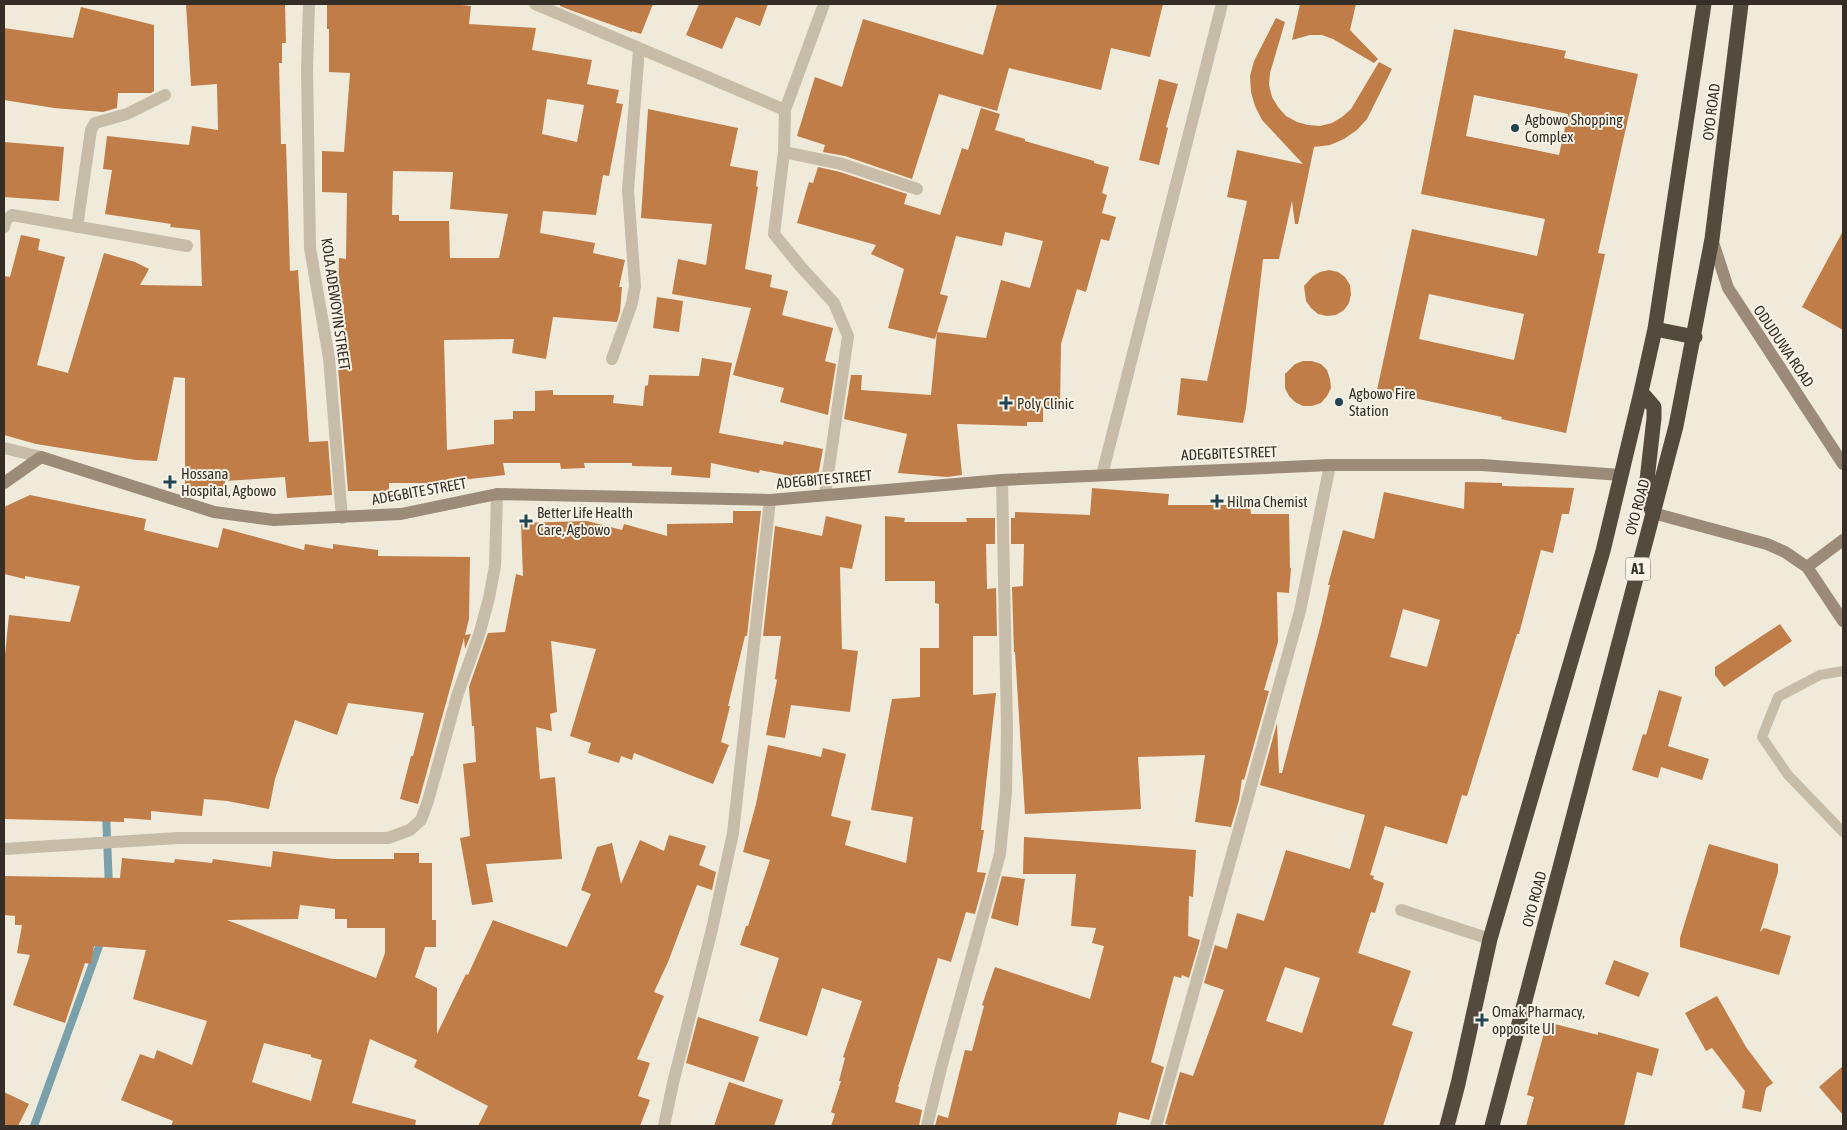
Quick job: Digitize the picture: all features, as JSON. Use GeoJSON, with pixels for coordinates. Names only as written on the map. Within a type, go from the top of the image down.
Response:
{"type":"FeatureCollection","features":[{"type":"Feature","properties":{"kind":"highway","name":"OYO ROAD"},"geometry":{"type":"LineString","coordinates":[[1447,1126],[1490,939],[1603,551],[1641,392],[1655,329],[1701,31],[1702,4]]}},
{"type":"Feature","properties":{"kind":"highway","name":"OYO ROAD"},"geometry":{"type":"LineString","coordinates":[[1492,1126],[1676,426],[1712,239],[1741,4]]}},
{"type":"Feature","properties":{"kind":"highway"},"geometry":{"type":"LineString","coordinates":[[1655,329],[1694,337]]}},
{"type":"Feature","properties":{"kind":"highway"},"geometry":{"type":"LineString","coordinates":[[1641,392],[1654,408],[1646,488],[1647,498],[1653,513]]}},
{"type":"Feature","properties":{"kind":"street","name":"KOLA ADEWOYIN STREET"},"geometry":{"type":"LineString","coordinates":[[309,4],[307,70],[310,248],[329,358],[342,518]]}},
{"type":"Feature","properties":{"kind":"street"},"geometry":{"type":"LineString","coordinates":[[535,4],[785,110]]}},
{"type":"Feature","properties":{"kind":"street"},"geometry":{"type":"LineString","coordinates":[[824,4],[785,110],[784,152],[774,234],[801,268],[834,303],[848,336],[825,495]]}},
{"type":"Feature","properties":{"kind":"street"},"geometry":{"type":"LineString","coordinates":[[1102,475],[1222,4]]}},
{"type":"Feature","properties":{"kind":"street"},"geometry":{"type":"LineString","coordinates":[[612,359],[632,303],[635,286],[628,190],[639,49]]}},
{"type":"Feature","properties":{"kind":"street"},"geometry":{"type":"LineString","coordinates":[[77,227],[91,130],[95,123],[127,114],[165,95]]}},
{"type":"Feature","properties":{"kind":"street"},"geometry":{"type":"LineString","coordinates":[[784,152],[842,164],[917,189]]}},
{"type":"Feature","properties":{"kind":"street"},"geometry":{"type":"LineString","coordinates":[[4,227],[6,220],[12,215],[187,246]]}},
{"type":"Feature","properties":{"kind":"street","name":"ODUDUWA ROAD"},"geometry":{"type":"LineString","coordinates":[[1712,239],[1728,288],[1843,464]]}},
{"type":"Feature","properties":{"kind":"street"},"geometry":{"type":"LineString","coordinates":[[4,448],[41,457]]}},
{"type":"Feature","properties":{"kind":"street","name":"ADEGBITE STREET"},"geometry":{"type":"LineString","coordinates":[[41,457],[214,512],[274,520],[401,514],[497,494],[770,500],[1002,480],[1330,465],[1482,465],[1621,475]]}},
{"type":"Feature","properties":{"kind":"street"},"geometry":{"type":"LineString","coordinates":[[4,483],[41,457]]}},
{"type":"Feature","properties":{"kind":"street"},"geometry":{"type":"LineString","coordinates":[[1156,1126],[1300,611],[1330,465]]}},
{"type":"Feature","properties":{"kind":"street"},"geometry":{"type":"LineString","coordinates":[[927,1126],[941,1068],[1000,854],[1006,793],[1007,728],[1002,480]]}},
{"type":"Feature","properties":{"kind":"street"},"geometry":{"type":"LineString","coordinates":[[4,850],[178,838],[388,838],[410,830],[421,820],[428,801],[457,696],[479,635],[489,598],[494,566],[497,494]]}},
{"type":"Feature","properties":{"kind":"street"},"geometry":{"type":"LineString","coordinates":[[664,1126],[712,929],[733,833],[770,500]]}},
{"type":"Feature","properties":{"kind":"street"},"geometry":{"type":"LineString","coordinates":[[1653,513],[1767,544],[1786,552],[1807,566],[1843,621]]}},
{"type":"Feature","properties":{"kind":"street"},"geometry":{"type":"LineString","coordinates":[[1807,566],[1843,540]]}},
{"type":"Feature","properties":{"kind":"street"},"geometry":{"type":"LineString","coordinates":[[1402,910],[1490,939]]}},
{"type":"Feature","properties":{"kind":"lane"},"geometry":{"type":"LineString","coordinates":[[1843,671],[1820,674],[1778,697],[1762,737],[1788,775],[1843,832]]}},
{"type":"Feature","properties":{"kind":"building"},"geometry":{"type":"Polygon","coordinates":[[[186,4],[285,4],[286,43],[282,43],[282,63],[279,63],[281,144],[286,144],[290,271],[298,270],[309,442],[328,441],[332,495],[287,498],[285,477],[225,481],[225,494],[185,492],[185,378],[174,377],[157,461],[136,460],[36,444],[4,435],[4,276],[10,277],[21,235],[40,239],[38,250],[65,257],[37,365],[68,373],[104,253],[135,262],[149,269],[140,285],[202,286],[200,230],[170,227],[171,224],[105,214],[112,170],[103,169],[107,136],[189,145],[192,126],[218,130],[217,84],[191,86],[186,4]]]}},
{"type":"Feature","properties":{"kind":"building"},"geometry":{"type":"Polygon","coordinates":[[[327,4],[452,4],[471,6],[469,24],[536,28],[532,50],[592,60],[587,84],[619,90],[616,103],[623,104],[609,176],[603,175],[596,215],[543,211],[540,233],[595,243],[593,253],[625,260],[619,287],[622,287],[620,312],[617,322],[553,317],[546,359],[512,353],[514,339],[444,340],[447,450],[494,444],[494,420],[513,419],[513,411],[535,411],[535,391],[553,390],[553,395],[614,395],[613,403],[643,406],[645,386],[648,385],[649,375],[699,376],[702,358],[732,363],[719,433],[783,445],[784,441],[823,449],[817,481],[760,470],[759,473],[711,463],[710,478],[671,475],[672,467],[632,466],[632,463],[584,463],[585,468],[561,469],[560,463],[503,463],[505,475],[435,483],[389,483],[389,491],[348,491],[338,367],[344,366],[344,305],[338,305],[339,258],[346,259],[347,193],[322,192],[322,151],[344,152],[350,73],[329,72],[329,29],[327,29],[327,4]],[[547,99],[542,134],[577,142],[584,105],[547,99]],[[393,171],[392,215],[399,215],[399,221],[449,221],[450,258],[499,258],[508,214],[450,209],[453,172],[393,171]]]}},
{"type":"Feature","properties":{"kind":"building"},"geometry":{"type":"Polygon","coordinates":[[[560,4],[653,4],[641,34],[570,10],[560,6],[560,4]]]}},
{"type":"Feature","properties":{"kind":"building"},"geometry":{"type":"Polygon","coordinates":[[[699,4],[768,4],[760,26],[736,17],[722,49],[686,35],[699,4]]]}},
{"type":"Feature","properties":{"kind":"building"},"geometry":{"type":"Polygon","coordinates":[[[997,4],[1163,4],[1150,57],[1111,48],[1101,90],[1009,68],[997,111],[939,94],[912,179],[845,156],[823,152],[825,145],[797,136],[815,77],[842,87],[863,19],[983,55],[997,4]]]}},
{"type":"Feature","properties":{"kind":"building"},"geometry":{"type":"Polygon","coordinates":[[[1300,4],[1356,4],[1350,30],[1378,59],[1374,63],[1333,39],[1322,35],[1310,35],[1292,40],[1300,4]]]}},
{"type":"Feature","properties":{"kind":"building"},"geometry":{"type":"Polygon","coordinates":[[[81,7],[154,25],[154,91],[151,93],[118,93],[117,108],[103,112],[54,108],[4,100],[4,28],[73,38],[81,7]]]}},
{"type":"Feature","properties":{"kind":"building"},"geometry":{"type":"Polygon","coordinates":[[[1276,18],[1285,22],[1270,73],[1269,85],[1272,97],[1278,107],[1286,116],[1297,122],[1320,126],[1332,123],[1351,109],[1379,62],[1392,69],[1367,119],[1357,130],[1344,139],[1330,145],[1314,147],[1298,224],[1295,224],[1292,201],[1279,259],[1263,259],[1243,423],[1177,415],[1181,378],[1207,381],[1247,201],[1227,197],[1237,150],[1303,164],[1262,120],[1251,92],[1250,76],[1254,61],[1276,18]]]}},
{"type":"Feature","properties":{"kind":"building"},"geometry":{"type":"Polygon","coordinates":[[[1454,29],[1566,51],[1564,58],[1638,74],[1598,253],[1605,254],[1566,433],[1377,390],[1412,229],[1537,256],[1545,219],[1421,194],[1454,29]],[[1474,95],[1466,136],[1559,155],[1568,114],[1474,95]],[[1429,294],[1419,339],[1514,360],[1524,314],[1429,294]]]}},
{"type":"Feature","properties":{"kind":"building"},"geometry":{"type":"Polygon","coordinates":[[[1159,79],[1178,84],[1166,127],[1168,128],[1159,165],[1139,160],[1159,79]]]}},
{"type":"Feature","properties":{"kind":"building"},"geometry":{"type":"Polygon","coordinates":[[[981,108],[1000,114],[995,130],[1109,167],[1102,193],[1107,195],[1102,213],[1116,217],[1109,241],[1101,239],[1086,292],[1077,289],[1061,344],[1060,410],[1043,409],[1043,422],[1027,422],[1027,426],[957,424],[962,475],[947,477],[898,473],[907,434],[844,419],[851,375],[862,375],[861,390],[931,395],[937,333],[935,339],[888,328],[904,269],[871,254],[876,245],[797,223],[809,182],[813,183],[818,167],[840,172],[907,194],[904,204],[940,215],[962,148],[968,150],[981,108]],[[1005,232],[1002,246],[956,236],[940,294],[948,296],[937,332],[986,338],[1001,280],[1030,288],[1043,241],[1005,232]]]}},
{"type":"Feature","properties":{"kind":"building"},"geometry":{"type":"Polygon","coordinates":[[[648,109],[738,128],[730,166],[758,171],[756,186],[758,187],[745,269],[772,275],[770,287],[788,291],[782,315],[833,328],[825,361],[836,364],[828,415],[780,402],[784,388],[733,375],[751,308],[672,294],[678,259],[706,265],[712,224],[641,218],[648,109]]]}},
{"type":"Feature","properties":{"kind":"building"},"geometry":{"type":"Polygon","coordinates":[[[4,142],[64,147],[59,201],[4,197],[4,142]]]}},
{"type":"Feature","properties":{"kind":"building"},"geometry":{"type":"Polygon","coordinates":[[[1843,231],[1843,330],[1802,307],[1843,231]]]}},
{"type":"Feature","properties":{"kind":"building"},"geometry":{"type":"Polygon","coordinates":[[[1329,270],[1338,272],[1345,277],[1350,285],[1351,294],[1349,303],[1344,310],[1336,315],[1327,316],[1318,314],[1311,308],[1306,301],[1304,286],[1313,276],[1329,270]]]}},
{"type":"Feature","properties":{"kind":"building"},"geometry":{"type":"Polygon","coordinates":[[[657,297],[683,301],[679,332],[653,328],[657,297]]]}},
{"type":"Feature","properties":{"kind":"building"},"geometry":{"type":"Polygon","coordinates":[[[1303,361],[1321,364],[1327,370],[1330,379],[1331,388],[1327,396],[1321,403],[1312,406],[1303,406],[1295,402],[1285,388],[1285,374],[1295,364],[1303,361]]]}},
{"type":"Feature","properties":{"kind":"building"},"geometry":{"type":"Polygon","coordinates":[[[1465,482],[1502,483],[1502,486],[1574,488],[1569,514],[1562,514],[1553,553],[1541,550],[1519,634],[1517,634],[1467,796],[1462,795],[1447,844],[1385,826],[1370,875],[1374,876],[1373,879],[1384,883],[1375,913],[1371,912],[1358,953],[1411,971],[1392,1025],[1413,1032],[1383,1126],[1173,1126],[1165,1124],[1180,1072],[1193,1076],[1224,990],[1204,983],[1215,945],[1227,949],[1237,913],[1264,921],[1286,850],[1350,869],[1365,815],[1260,785],[1277,723],[1279,773],[1282,773],[1321,624],[1330,585],[1328,585],[1343,530],[1374,539],[1384,492],[1464,509],[1465,482]],[[1403,609],[1390,657],[1427,667],[1440,620],[1403,609]],[[1285,967],[1266,1021],[1302,1033],[1320,978],[1285,967]]]}},
{"type":"Feature","properties":{"kind":"building"},"geometry":{"type":"Polygon","coordinates":[[[1092,488],[1169,494],[1168,505],[1250,505],[1251,514],[1289,514],[1291,568],[1289,593],[1277,592],[1278,642],[1264,690],[1269,691],[1244,780],[1242,779],[1239,800],[1231,827],[1195,822],[1205,755],[1138,757],[1141,809],[1025,814],[1014,652],[1012,587],[1023,586],[1024,544],[1011,544],[1011,518],[1015,518],[1015,512],[1090,515],[1092,488]]]}},
{"type":"Feature","properties":{"kind":"building"},"geometry":{"type":"Polygon","coordinates":[[[30,495],[146,519],[144,530],[218,548],[223,528],[304,550],[305,544],[333,549],[333,544],[378,550],[378,556],[470,557],[469,619],[465,635],[471,634],[465,649],[464,638],[418,804],[400,799],[424,713],[348,703],[337,735],[295,720],[275,779],[269,809],[227,801],[204,799],[202,816],[151,811],[151,820],[124,818],[124,822],[4,819],[4,664],[9,615],[70,622],[80,586],[25,576],[25,579],[4,574],[4,507],[30,495]]]}},
{"type":"Feature","properties":{"kind":"building"},"geometry":{"type":"Polygon","coordinates":[[[733,511],[761,511],[747,636],[745,636],[721,742],[729,745],[713,784],[634,753],[632,760],[621,756],[619,763],[588,753],[591,743],[570,736],[596,649],[551,641],[557,712],[550,714],[552,731],[536,727],[540,779],[555,777],[562,859],[486,864],[493,902],[472,905],[460,838],[470,836],[463,764],[476,762],[469,687],[488,633],[505,632],[516,574],[523,576],[521,523],[587,521],[622,530],[624,524],[667,536],[667,524],[733,523],[733,511]]]}},
{"type":"Feature","properties":{"kind":"building"},"geometry":{"type":"Polygon","coordinates":[[[826,516],[862,525],[852,569],[840,567],[842,649],[858,651],[850,712],[791,705],[785,738],[766,735],[777,680],[775,679],[781,636],[763,636],[775,526],[822,536],[826,516]]]}},
{"type":"Feature","properties":{"kind":"building"},"geometry":{"type":"Polygon","coordinates":[[[885,516],[905,518],[904,522],[967,522],[966,518],[995,518],[995,544],[986,544],[987,589],[996,588],[997,636],[973,636],[973,695],[996,693],[981,830],[984,830],[977,872],[986,873],[975,914],[966,912],[951,962],[938,958],[898,1087],[895,1102],[922,1110],[919,1126],[831,1126],[835,1114],[831,1112],[841,1081],[839,1081],[845,1058],[843,1057],[862,1001],[822,988],[807,1036],[759,1021],[779,958],[740,945],[770,860],[743,852],[756,804],[768,745],[821,757],[823,748],[846,754],[831,816],[851,821],[845,845],[906,863],[913,817],[871,810],[892,699],[920,697],[920,648],[939,648],[939,604],[935,603],[935,581],[885,581],[885,516]]]}},
{"type":"Feature","properties":{"kind":"building"},"geometry":{"type":"Polygon","coordinates":[[[1780,624],[1792,641],[1724,687],[1715,675],[1715,667],[1780,624]]]}},
{"type":"Feature","properties":{"kind":"building"},"geometry":{"type":"Polygon","coordinates":[[[1659,690],[1682,697],[1668,746],[1709,759],[1702,780],[1661,767],[1658,778],[1632,770],[1643,734],[1646,735],[1659,690]]]}},
{"type":"Feature","properties":{"kind":"building"},"geometry":{"type":"Polygon","coordinates":[[[669,835],[706,846],[699,865],[716,872],[712,890],[697,885],[668,962],[654,992],[664,996],[637,1059],[650,1063],[638,1096],[650,1100],[640,1126],[478,1126],[488,1106],[414,1067],[417,1060],[370,1039],[352,1103],[416,1120],[415,1126],[171,1126],[173,1121],[121,1100],[140,1054],[154,1059],[157,1050],[192,1065],[207,1021],[133,999],[146,950],[94,946],[91,964],[85,963],[65,1023],[13,1005],[30,955],[17,953],[22,925],[15,925],[15,916],[4,915],[4,876],[120,878],[122,858],[174,863],[175,859],[212,863],[213,859],[271,867],[273,851],[334,859],[394,859],[394,853],[419,853],[419,863],[432,863],[432,920],[436,920],[436,947],[425,947],[415,977],[437,988],[437,1034],[466,974],[468,975],[493,920],[567,947],[591,894],[581,890],[597,847],[612,843],[621,884],[640,840],[664,851],[669,835]],[[300,905],[298,919],[227,920],[376,978],[385,953],[385,928],[347,928],[347,919],[335,919],[335,909],[300,905]],[[264,1043],[252,1082],[311,1101],[322,1060],[311,1057],[311,1055],[264,1043]]]}},
{"type":"Feature","properties":{"kind":"building"},"geometry":{"type":"Polygon","coordinates":[[[1024,837],[1196,850],[1193,897],[1189,896],[1188,936],[1200,940],[1189,978],[1182,975],[1181,978],[1174,976],[1151,1062],[1164,1067],[1149,1120],[1119,1112],[1116,1126],[935,1126],[938,1115],[948,1118],[965,1050],[972,1051],[984,1006],[982,1005],[995,967],[1090,999],[1104,946],[1092,943],[1096,928],[1071,926],[1076,874],[1023,874],[1024,837]]]}},
{"type":"Feature","properties":{"kind":"building"},"geometry":{"type":"Polygon","coordinates":[[[1709,844],[1778,864],[1778,872],[1760,932],[1764,928],[1791,936],[1779,975],[1680,947],[1680,938],[1709,844]]]}},
{"type":"Feature","properties":{"kind":"building"},"geometry":{"type":"Polygon","coordinates":[[[1002,876],[1025,879],[1018,926],[991,918],[1002,876]]]}},
{"type":"Feature","properties":{"kind":"building"},"geometry":{"type":"Polygon","coordinates":[[[1614,960],[1649,973],[1639,997],[1605,984],[1614,960]]]}},
{"type":"Feature","properties":{"kind":"building"},"geometry":{"type":"Polygon","coordinates":[[[1717,996],[1746,1047],[1773,1083],[1766,1088],[1761,1112],[1742,1108],[1745,1091],[1712,1048],[1706,1051],[1685,1013],[1717,996]]]}},
{"type":"Feature","properties":{"kind":"building"},"geometry":{"type":"Polygon","coordinates":[[[698,1017],[759,1037],[744,1082],[686,1063],[698,1017]]]}},
{"type":"Feature","properties":{"kind":"building"},"geometry":{"type":"Polygon","coordinates":[[[1547,1022],[1598,1035],[1598,1032],[1659,1049],[1652,1076],[1637,1072],[1624,1126],[1526,1126],[1534,1097],[1527,1095],[1547,1022]]]}},
{"type":"Feature","properties":{"kind":"building"},"geometry":{"type":"Polygon","coordinates":[[[1843,1066],[1843,1115],[1819,1087],[1843,1066]]]}},
{"type":"Feature","properties":{"kind":"building"},"geometry":{"type":"Polygon","coordinates":[[[729,1082],[783,1100],[774,1126],[714,1126],[729,1082]]]}},
{"type":"Feature","properties":{"kind":"building"},"geometry":{"type":"Polygon","coordinates":[[[4,1092],[29,1104],[18,1126],[4,1126],[4,1092]]]}},
{"type":"Feature","properties":{"kind":"waterway"},"geometry":{"type":"LineString","coordinates":[[106,812],[109,888]]}},
{"type":"Feature","properties":{"kind":"waterway"},"geometry":{"type":"LineString","coordinates":[[34,1126],[102,938]]}},
{"type":"Feature","properties":{"kind":"place","name":"Agbowo Shopping Complex"},"geometry":{"type":"Point","coordinates":[1515,128]}},
{"type":"Feature","properties":{"kind":"place","name":"Agbowo Fire Station"},"geometry":{"type":"Point","coordinates":[1339,402]}},
{"type":"Feature","properties":{"kind":"place","name":"Poly Clinic"},"geometry":{"type":"Point","coordinates":[1006,403]}},
{"type":"Feature","properties":{"kind":"place","name":"Hossana Hospital, Agbowo"},"geometry":{"type":"Point","coordinates":[170,482]}},
{"type":"Feature","properties":{"kind":"place","name":"Hilma Chemist"},"geometry":{"type":"Point","coordinates":[1217,501]}},
{"type":"Feature","properties":{"kind":"place","name":"Better Life Health Care, Agbowo"},"geometry":{"type":"Point","coordinates":[526,521]}},
{"type":"Feature","properties":{"kind":"place","name":"Omak Pharmacy, opposite UI"},"geometry":{"type":"Point","coordinates":[1482,1020]}}]}
